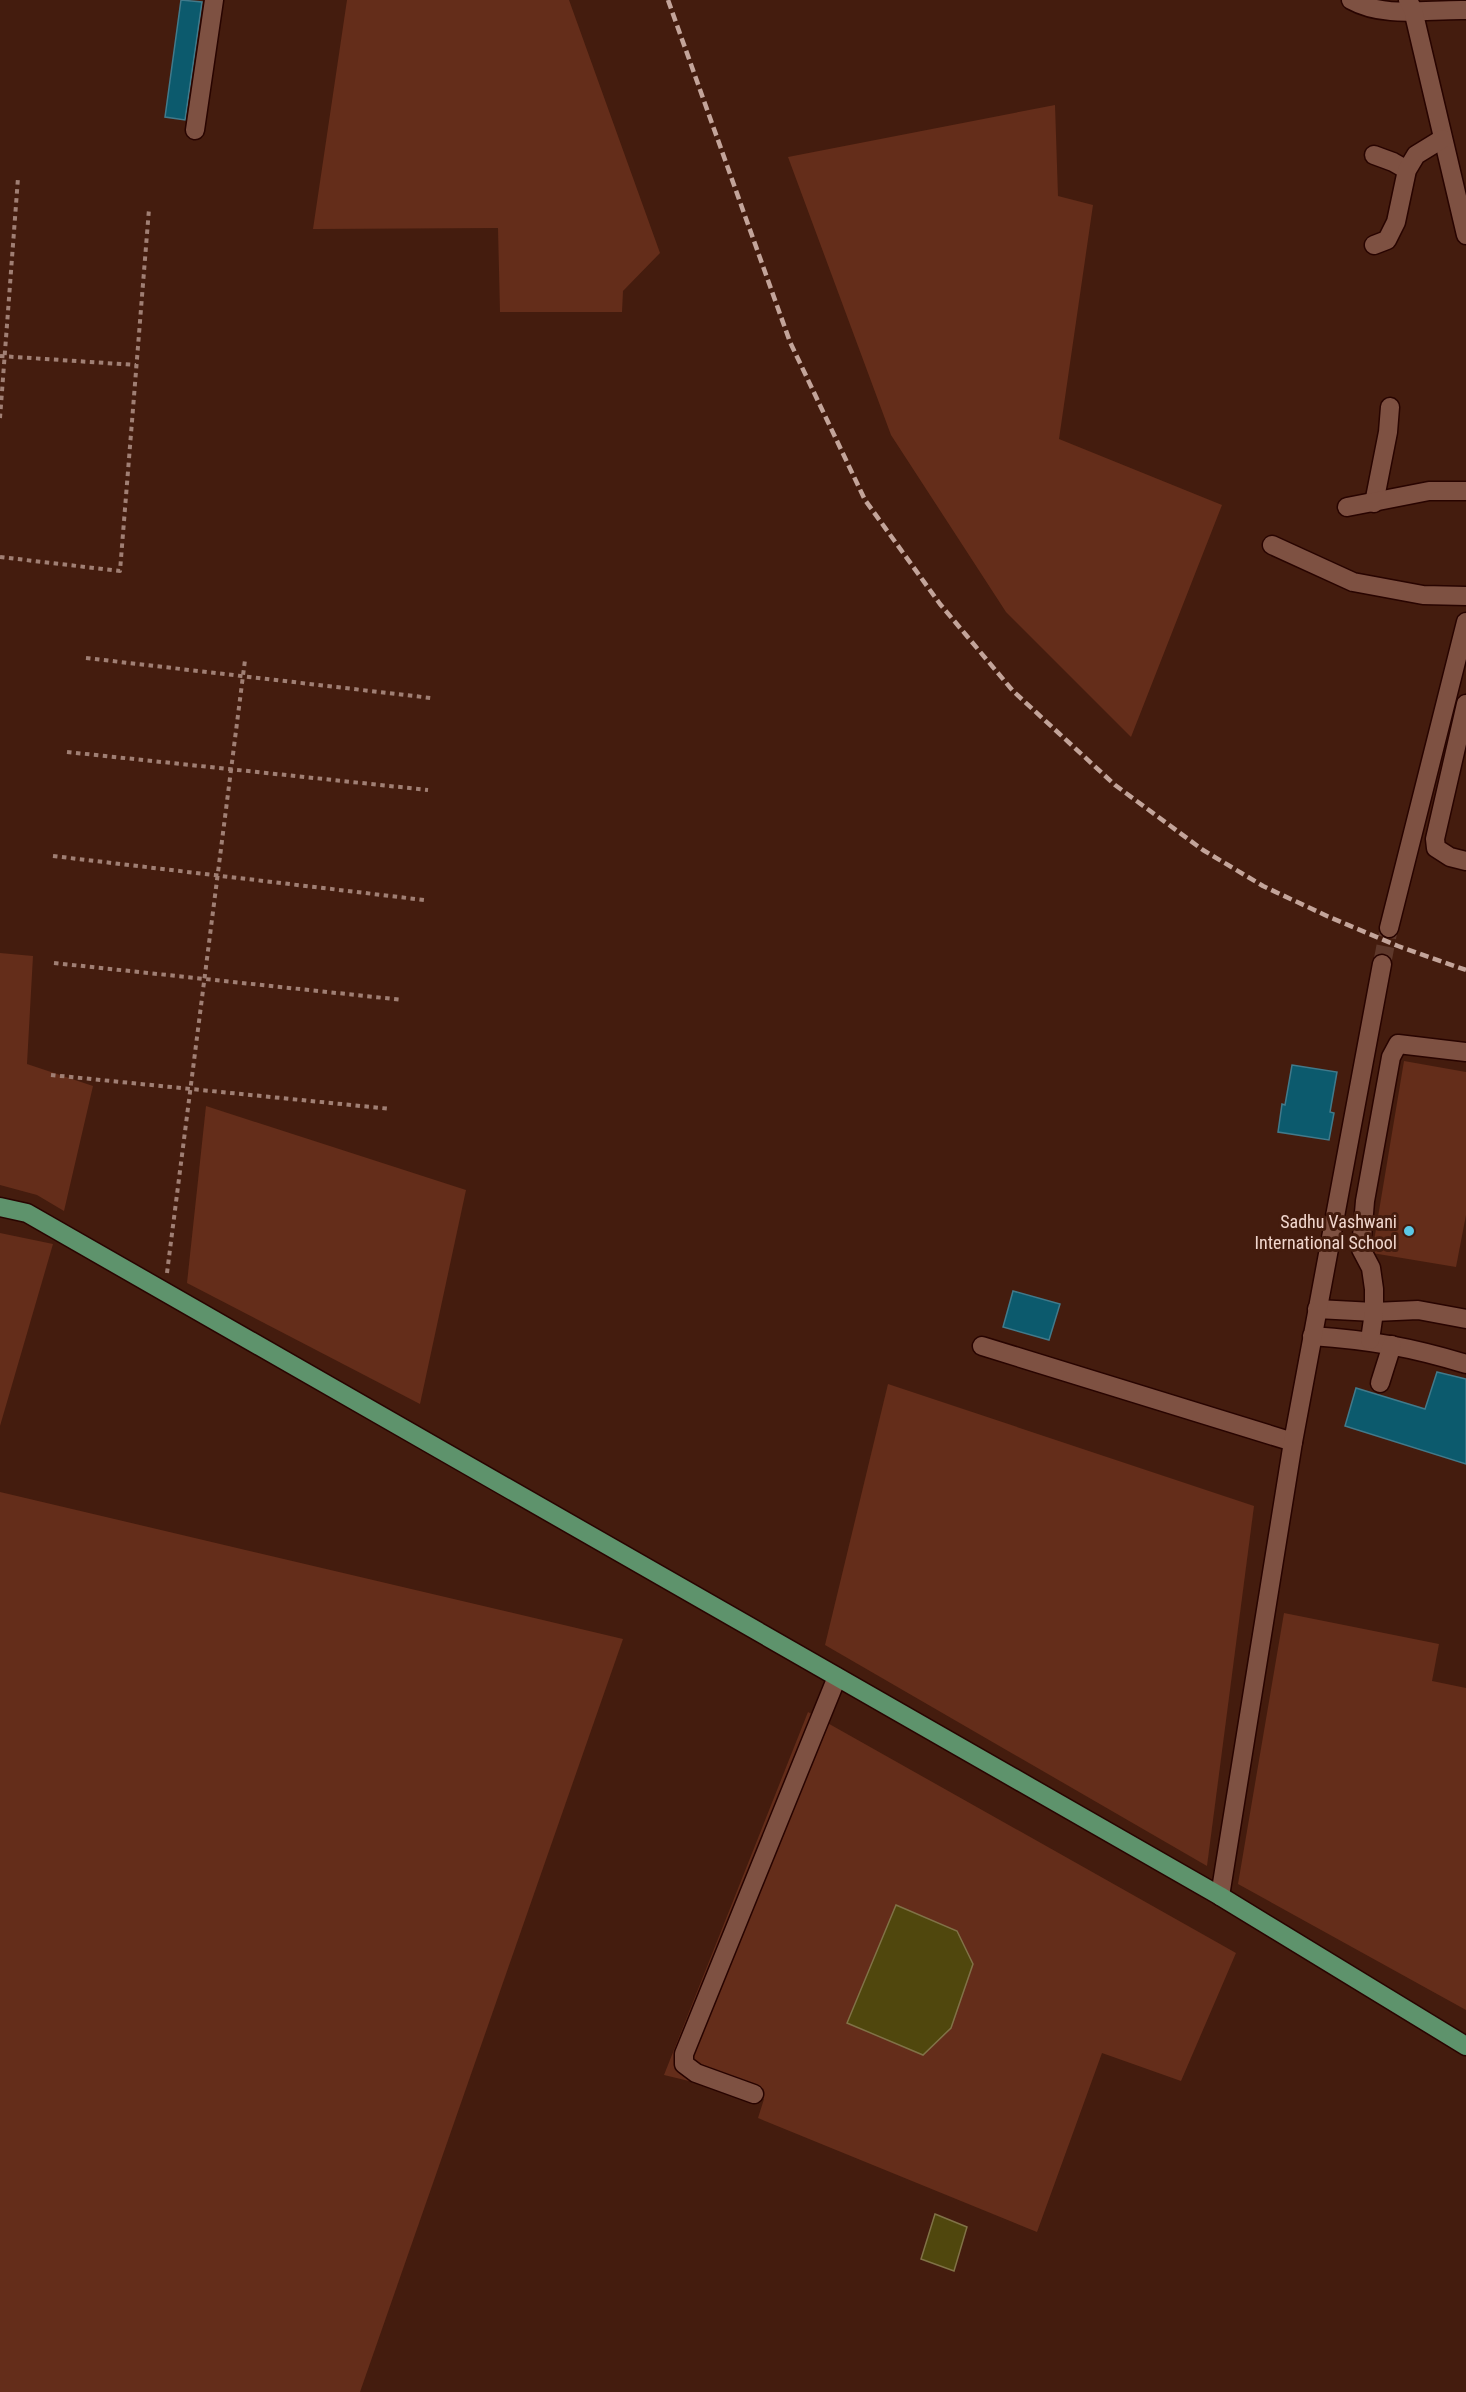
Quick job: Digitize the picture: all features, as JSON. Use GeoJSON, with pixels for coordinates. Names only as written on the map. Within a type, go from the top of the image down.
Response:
{"type":"FeatureCollection","features":[{"type":"Feature","properties":{"kind":"main road"},"geometry":{"type":"LineString","coordinates":[[0,1207],[27,1213],[1220,1896],[1466,2046]]}},
{"type":"Feature","properties":{"kind":"street"},"geometry":{"type":"LineString","coordinates":[[195,130],[214,0]]}},
{"type":"Feature","properties":{"kind":"street"},"geometry":{"type":"LineString","coordinates":[[1351,0],[1363,7],[1388,12],[1410,5],[1466,10]]}},
{"type":"Feature","properties":{"kind":"street"},"geometry":{"type":"LineString","coordinates":[[1410,5],[1466,235]]}},
{"type":"Feature","properties":{"kind":"street"},"geometry":{"type":"LineString","coordinates":[[1374,244],[1387,240],[1396,222],[1407,170],[1416,155],[1442,139]]}},
{"type":"Feature","properties":{"kind":"street"},"geometry":{"type":"LineString","coordinates":[[1374,155],[1407,170]]}},
{"type":"Feature","properties":{"kind":"street"},"geometry":{"type":"LineString","coordinates":[[1374,503],[1388,432],[1390,407]]}},
{"type":"Feature","properties":{"kind":"street"},"geometry":{"type":"LineString","coordinates":[[1347,507],[1429,491],[1466,491]]}},
{"type":"Feature","properties":{"kind":"street"},"geometry":{"type":"LineString","coordinates":[[1272,545],[1353,582],[1423,595],[1466,596]]}},
{"type":"Feature","properties":{"kind":"street"},"geometry":{"type":"LineString","coordinates":[[1389,928],[1462,652],[1466,621]]}},
{"type":"Feature","properties":{"kind":"street"},"geometry":{"type":"LineString","coordinates":[[1466,704],[1461,749],[1435,839],[1436,848],[1450,857],[1466,861]]}},
{"type":"Feature","properties":{"kind":"street"},"geometry":{"type":"LineString","coordinates":[[1220,1896],[1293,1442],[1382,964]]}},
{"type":"Feature","properties":{"kind":"street"},"geometry":{"type":"LineString","coordinates":[[1370,1340],[1374,1312],[1371,1268],[1361,1249],[1365,1201],[1391,1057],[1398,1044],[1466,1052]]}},
{"type":"Feature","properties":{"kind":"street"},"geometry":{"type":"LineString","coordinates":[[1317,1309],[1374,1312],[1418,1310],[1466,1319]]}},
{"type":"Feature","properties":{"kind":"street"},"geometry":{"type":"LineString","coordinates":[[1312,1336],[1370,1340],[1420,1350],[1466,1364]]}},
{"type":"Feature","properties":{"kind":"street"},"geometry":{"type":"LineString","coordinates":[[1380,1383],[1392,1345]]}},
{"type":"Feature","properties":{"kind":"street"},"geometry":{"type":"LineString","coordinates":[[982,1346],[1293,1442]]}},
{"type":"Feature","properties":{"kind":"street"},"geometry":{"type":"LineString","coordinates":[[754,2094],[696,2073],[684,2064],[684,2054],[837,1677]]}},
{"type":"Feature","properties":{"kind":"path"},"geometry":{"type":"LineString","coordinates":[[0,418],[2,356],[18,178]]}},
{"type":"Feature","properties":{"kind":"path"},"geometry":{"type":"LineString","coordinates":[[0,557],[120,571],[149,209]]}},
{"type":"Feature","properties":{"kind":"path"},"geometry":{"type":"LineString","coordinates":[[2,356],[136,365]]}},
{"type":"Feature","properties":{"kind":"path"},"geometry":{"type":"LineString","coordinates":[[86,658],[431,698]]}},
{"type":"Feature","properties":{"kind":"path"},"geometry":{"type":"LineString","coordinates":[[164,1292],[245,660]]}},
{"type":"Feature","properties":{"kind":"path"},"geometry":{"type":"LineString","coordinates":[[67,752],[428,790]]}},
{"type":"Feature","properties":{"kind":"path"},"geometry":{"type":"LineString","coordinates":[[53,856],[424,900]]}},
{"type":"Feature","properties":{"kind":"path"},"geometry":{"type":"LineString","coordinates":[[54,963],[403,1000]]}},
{"type":"Feature","properties":{"kind":"path"},"geometry":{"type":"LineString","coordinates":[[51,1075],[391,1109]]}},
{"type":"Feature","properties":{"kind":"shaded area"},"geometry":{"type":"Polygon","coordinates":[[[347,0],[569,0],[660,253],[623,291],[622,312],[500,312],[498,228],[313,229],[347,0]]]}},
{"type":"Feature","properties":{"kind":"shaded area"},"geometry":{"type":"Polygon","coordinates":[[[1055,105],[1058,196],[1093,205],[1059,439],[1222,505],[1131,737],[1006,612],[891,435],[788,157],[1055,105]]]}},
{"type":"Feature","properties":{"kind":"shaded area"},"geometry":{"type":"Polygon","coordinates":[[[0,953],[33,956],[27,1064],[93,1086],[64,1211],[37,1195],[0,1185],[0,953]]]}},
{"type":"Feature","properties":{"kind":"shaded area"},"geometry":{"type":"Polygon","coordinates":[[[1404,1061],[1466,1072],[1466,1215],[1456,1267],[1372,1253],[1404,1061]]]}},
{"type":"Feature","properties":{"kind":"shaded area"},"geometry":{"type":"Polygon","coordinates":[[[206,1106],[466,1190],[420,1404],[187,1283],[206,1106]]]}},
{"type":"Feature","properties":{"kind":"shaded area"},"geometry":{"type":"Polygon","coordinates":[[[0,1233],[53,1244],[0,1426],[0,1233]]]}},
{"type":"Feature","properties":{"kind":"shaded area"},"geometry":{"type":"Polygon","coordinates":[[[888,1384],[1254,1506],[1207,1866],[825,1645],[888,1384]]]}},
{"type":"Feature","properties":{"kind":"shaded area"},"geometry":{"type":"Polygon","coordinates":[[[0,1492],[623,1639],[360,2392],[0,2392],[0,1492]]]}},
{"type":"Feature","properties":{"kind":"shaded area"},"geometry":{"type":"Polygon","coordinates":[[[1284,1613],[1439,1644],[1432,1681],[1466,1688],[1466,2010],[1238,1884],[1284,1613]]]}},
{"type":"Feature","properties":{"kind":"shaded area"},"geometry":{"type":"Polygon","coordinates":[[[808,1712],[1236,1953],[1181,2081],[1102,2053],[1037,2232],[758,2118],[764,2099],[664,2075],[808,1712]]]}},
{"type":"Feature","properties":{"kind":"shaded area"},"geometry":{"type":"Polygon","coordinates":[[[896,1905],[957,1931],[973,1964],[951,2028],[923,2055],[847,2023],[896,1905]]]}},
{"type":"Feature","properties":{"kind":"shaded area"},"geometry":{"type":"Polygon","coordinates":[[[935,2214],[967,2227],[954,2271],[921,2259],[935,2214]]]}},
{"type":"Feature","properties":{"kind":"building"},"geometry":{"type":"Polygon","coordinates":[[[181,0],[202,2],[185,120],[165,117],[181,0]]]}},
{"type":"Feature","properties":{"kind":"building"},"geometry":{"type":"Polygon","coordinates":[[[1292,1065],[1337,1072],[1330,1112],[1334,1113],[1329,1140],[1278,1132],[1282,1104],[1285,1105],[1292,1065]]]}},
{"type":"Feature","properties":{"kind":"building"},"geometry":{"type":"Polygon","coordinates":[[[1013,1291],[1060,1304],[1049,1340],[1003,1327],[1013,1291]]]}},
{"type":"Feature","properties":{"kind":"building"},"geometry":{"type":"Polygon","coordinates":[[[1437,1372],[1466,1379],[1466,1464],[1345,1426],[1356,1388],[1425,1409],[1437,1372]]]}},
{"type":"Feature","properties":{"kind":"tunnel"},"geometry":{"type":"LineString","coordinates":[[1382,964],[1389,928]]}},
{"type":"Feature","properties":{"kind":"railway"},"geometry":{"type":"LineString","coordinates":[[668,0],[790,342],[865,500],[940,604],[1013,691],[1115,785],[1203,850],[1263,886],[1327,916],[1398,946],[1466,970]]}},
{"type":"Feature","properties":{"kind":"place","name":"Sadhu Vashwani International School"},"geometry":{"type":"Point","coordinates":[1409,1231]}}]}
